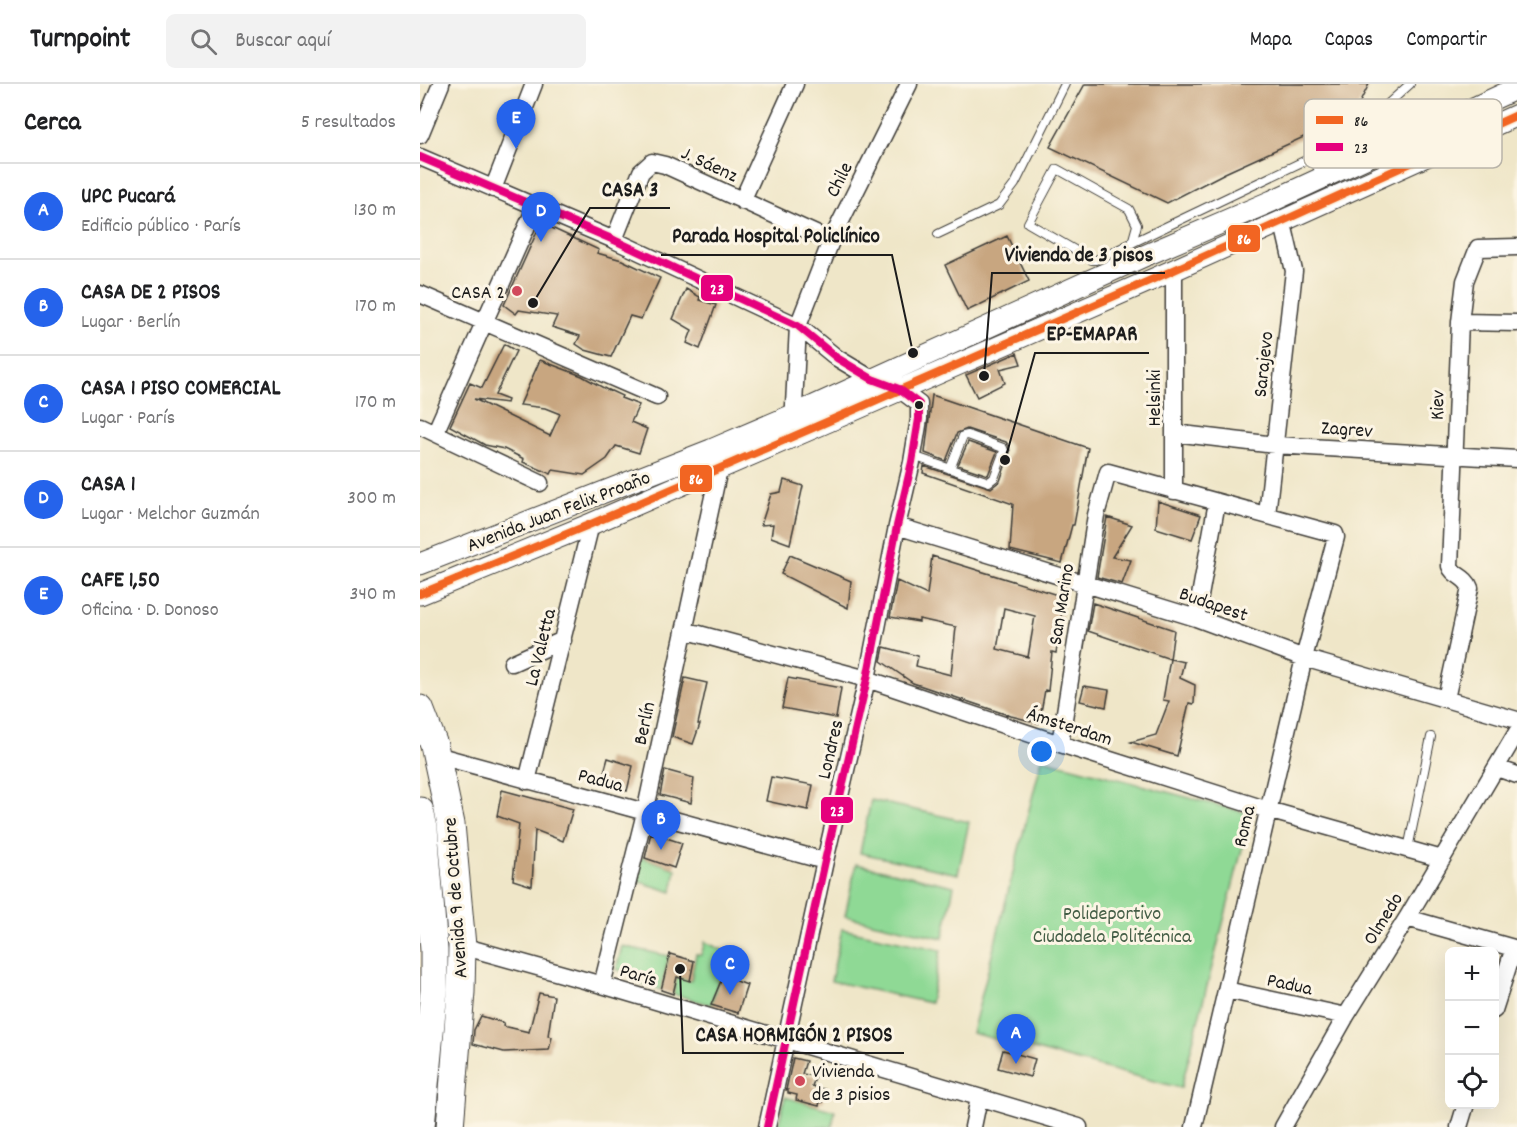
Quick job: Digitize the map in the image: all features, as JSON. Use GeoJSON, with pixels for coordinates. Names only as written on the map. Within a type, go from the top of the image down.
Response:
{"type":"FeatureCollection","features":[{"type":"Feature","properties":{"kind":"main road","name":"Avenida 9 de Octubre"},"geometry":{"type":"LineString","coordinates":[[420,709],[436,755],[451,824],[462,946],[461,992],[450,1127]]}},
{"type":"Feature","properties":{"kind":"main road","name":"Avenida 9 de Octubre"},"geometry":{"type":"LineString","coordinates":[[421,822],[434,950],[434,990],[421,1127]]}},
{"type":"Feature","properties":{"kind":"street"},"geometry":{"type":"LineString","coordinates":[[420,135],[441,84]]}},
{"type":"Feature","properties":{"kind":"street"},"geometry":{"type":"LineString","coordinates":[[493,189],[534,84]]}},
{"type":"Feature","properties":{"kind":"street"},"geometry":{"type":"LineString","coordinates":[[742,201],[795,84]]}},
{"type":"Feature","properties":{"kind":"street","name":"Chile"},"geometry":{"type":"LineString","coordinates":[[792,437],[798,326],[831,241],[909,84]]}},
{"type":"Feature","properties":{"kind":"street","name":"Avenida Juan Felix Proaño"},"geometry":{"type":"LineString","coordinates":[[1493,99],[1517,88]]}},
{"type":"Feature","properties":{"kind":"street","name":"Avenida Juan Felix Proaño"},"geometry":{"type":"LineString","coordinates":[[1502,122],[1517,115]]}},
{"type":"Feature","properties":{"kind":"street"},"geometry":{"type":"LineString","coordinates":[[420,157],[614,240],[798,326],[837,358],[872,380],[899,389]]}},
{"type":"Feature","properties":{"kind":"street","name":"J. Sáenz"},"geometry":{"type":"LineString","coordinates":[[614,240],[641,172],[651,162],[665,165],[831,241]]}},
{"type":"Feature","properties":{"kind":"street","name":"Avenida Juan Felix Proaño"},"geometry":{"type":"LineString","coordinates":[[420,564],[711,450],[1344,168]]}},
{"type":"Feature","properties":{"kind":"street","name":"Avenida Juan Felix Proaño"},"geometry":{"type":"LineString","coordinates":[[420,594],[719,469],[1174,270],[1397,168]]}},
{"type":"Feature","properties":{"kind":"street"},"geometry":{"type":"LineString","coordinates":[[535,208],[483,323],[427,430],[540,483]]}},
{"type":"Feature","properties":{"kind":"street","name":"Sarajevo"},"geometry":{"type":"LineString","coordinates":[[1267,514],[1294,271],[1282,219]]}},
{"type":"Feature","properties":{"kind":"street","name":"Kiev"},"geometry":{"type":"LineString","coordinates":[[1446,699],[1470,588],[1466,580],[1452,572],[1450,566],[1460,322],[1465,280],[1478,248],[1517,247]]}},
{"type":"Feature","properties":{"kind":"street","name":"Helsinki"},"geometry":{"type":"LineString","coordinates":[[1174,270],[1174,491]]}},
{"type":"Feature","properties":{"kind":"street"},"geometry":{"type":"LineString","coordinates":[[420,294],[657,398]]}},
{"type":"Feature","properties":{"kind":"street"},"geometry":{"type":"LineString","coordinates":[[1460,322],[1517,323]]}},
{"type":"Feature","properties":{"kind":"street","name":"Londres"},"geometry":{"type":"LineString","coordinates":[[767,1127],[867,679],[913,456],[919,404],[899,389]]}},
{"type":"Feature","properties":{"kind":"street","name":"Zagrev"},"geometry":{"type":"LineString","coordinates":[[1174,433],[1275,445],[1517,459]]}},
{"type":"Feature","properties":{"kind":"street","name":"Berlín"},"geometry":{"type":"LineString","coordinates":[[602,985],[645,813],[719,469]]}},
{"type":"Feature","properties":{"kind":"street","name":"San Marino"},"geometry":{"type":"LineString","coordinates":[[1060,744],[1096,515],[1108,472],[1174,491]]}},
{"type":"Feature","properties":{"kind":"street"},"geometry":{"type":"LineString","coordinates":[[1174,491],[1267,514]]}},
{"type":"Feature","properties":{"kind":"street"},"geometry":{"type":"LineString","coordinates":[[1196,618],[1217,502]]}},
{"type":"Feature","properties":{"kind":"street","name":"Roma"},"geometry":{"type":"LineString","coordinates":[[1194,1127],[1304,658],[1336,536],[1267,514]]}},
{"type":"Feature","properties":{"kind":"street","name":"La Valetta"},"geometry":{"type":"LineString","coordinates":[[527,781],[591,524]]}},
{"type":"Feature","properties":{"kind":"street","name":"Budapest"},"geometry":{"type":"LineString","coordinates":[[897,526],[1196,618],[1304,658],[1517,720]]}},
{"type":"Feature","properties":{"kind":"street","name":"Ámsterdam"},"geometry":{"type":"LineString","coordinates":[[684,630],[867,679],[1060,744],[1268,810],[1442,859]]}},
{"type":"Feature","properties":{"kind":"street"},"geometry":{"type":"LineString","coordinates":[[512,663],[563,640]]}},
{"type":"Feature","properties":{"kind":"street","name":"Olmedo"},"geometry":{"type":"LineString","coordinates":[[1283,1127],[1346,1016],[1517,732]]}},
{"type":"Feature","properties":{"kind":"street","name":"Padua"},"geometry":{"type":"LineString","coordinates":[[436,755],[825,861]]}},
{"type":"Feature","properties":{"kind":"street"},"geometry":{"type":"LineString","coordinates":[[1497,768],[1517,775]]}},
{"type":"Feature","properties":{"kind":"street"},"geometry":{"type":"LineString","coordinates":[[1407,918],[1515,948],[1497,1001]]}},
{"type":"Feature","properties":{"kind":"street","name":"París"},"geometry":{"type":"LineString","coordinates":[[462,946],[602,985],[1079,1127]]}},
{"type":"Feature","properties":{"kind":"street","name":"Padua"},"geometry":{"type":"LineString","coordinates":[[1226,990],[1346,1016]]}},
{"type":"Feature","properties":{"kind":"street"},"geometry":{"type":"LineString","coordinates":[[973,1127],[979,1098]]}},
{"type":"Feature","properties":{"kind":"street"},"geometry":{"type":"LineString","coordinates":[[1459,1127],[1464,1109]]}},
{"type":"Feature","properties":{"kind":"lane"},"geometry":{"type":"LineString","coordinates":[[938,234],[999,205],[1015,184],[1065,84]]}},
{"type":"Feature","properties":{"kind":"lane"},"geometry":{"type":"LineString","coordinates":[[1393,99],[1410,84]]}},
{"type":"Feature","properties":{"kind":"lane"},"geometry":{"type":"LineString","coordinates":[[1131,243],[1137,225],[1129,209],[1057,169],[1028,223],[1092,260],[1096,260],[1304,160]]}},
{"type":"Feature","properties":{"kind":"lane"},"geometry":{"type":"LineString","coordinates":[[1318,168],[1322,178]]}},
{"type":"Feature","properties":{"kind":"lane"},"geometry":{"type":"LineString","coordinates":[[913,456],[989,483],[994,478],[1004,448],[968,435],[963,436],[950,469]]}},
{"type":"Feature","properties":{"kind":"lane"},"geometry":{"type":"LineString","coordinates":[[1408,849],[1431,737]]}},
{"type":"Feature","properties":{"kind":"green space","name":"Polideportivo Ciudadela Politécnica"},"geometry":{"type":"Polygon","coordinates":[[[1042,759],[1251,814],[1181,1088],[972,1033],[1042,759]]]}},
{"type":"Feature","properties":{"kind":"green space"},"geometry":{"type":"Polygon","coordinates":[[[871,800],[969,822],[958,874],[860,853],[871,800]]]}},
{"type":"Feature","properties":{"kind":"green space"},"geometry":{"type":"Polygon","coordinates":[[[641,857],[676,869],[672,892],[637,881],[641,857]]]}},
{"type":"Feature","properties":{"kind":"green space"},"geometry":{"type":"Polygon","coordinates":[[[856,864],[954,886],[943,938],[845,916],[856,864]]]}},
{"type":"Feature","properties":{"kind":"green space"},"geometry":{"type":"Polygon","coordinates":[[[842,929],[941,950],[930,1003],[831,981],[842,929]]]}},
{"type":"Feature","properties":{"kind":"green space"},"geometry":{"type":"Polygon","coordinates":[[[705,942],[750,963],[747,976],[723,966],[711,1005],[673,994],[677,977],[691,981],[696,954],[701,955],[705,942]]]}},
{"type":"Feature","properties":{"kind":"green space"},"geometry":{"type":"Polygon","coordinates":[[[622,946],[669,956],[661,990],[638,983],[638,972],[616,970],[622,946]]]}},
{"type":"Feature","properties":{"kind":"green space"},"geometry":{"type":"Polygon","coordinates":[[[785,1097],[835,1111],[832,1127],[778,1127],[785,1097]]]}},
{"type":"Feature","properties":{"kind":"building"},"geometry":{"type":"Polygon","coordinates":[[[1085,84],[1369,84],[1362,99],[1304,99],[1304,137],[1225,173],[1167,203],[1050,147],[1085,84]]]}},
{"type":"Feature","properties":{"kind":"building"},"geometry":{"type":"Polygon","coordinates":[[[541,223],[599,250],[597,253],[622,260],[660,278],[641,319],[630,316],[611,357],[585,350],[576,344],[580,336],[552,327],[557,316],[519,310],[516,314],[504,305],[541,223]]]}},
{"type":"Feature","properties":{"kind":"building"},"geometry":{"type":"Polygon","coordinates":[[[1007,236],[1029,281],[967,311],[945,265],[1007,236]]]}},
{"type":"Feature","properties":{"kind":"building"},"geometry":{"type":"Polygon","coordinates":[[[686,289],[700,297],[699,300],[716,305],[700,349],[687,343],[692,330],[673,319],[686,289]]]}},
{"type":"Feature","properties":{"kind":"building"},"geometry":{"type":"Polygon","coordinates":[[[504,344],[516,351],[495,395],[508,400],[507,403],[474,399],[550,436],[560,414],[545,408],[520,405],[540,360],[582,376],[622,396],[621,398],[639,405],[631,422],[647,429],[639,453],[616,446],[607,459],[584,475],[553,470],[551,474],[523,462],[524,459],[504,449],[485,445],[450,426],[470,383],[482,388],[504,344]]]}},
{"type":"Feature","properties":{"kind":"building"},"geometry":{"type":"Polygon","coordinates":[[[1017,353],[1021,364],[1000,369],[1005,383],[977,397],[966,375],[1017,353]]]}},
{"type":"Feature","properties":{"kind":"building"},"geometry":{"type":"Polygon","coordinates":[[[932,395],[1088,448],[1074,525],[1072,525],[1062,563],[1010,550],[1013,504],[923,473],[924,466],[991,488],[1000,481],[1010,452],[1006,442],[967,429],[957,433],[946,461],[925,453],[932,395]]]}},
{"type":"Feature","properties":{"kind":"building"},"geometry":{"type":"Polygon","coordinates":[[[968,442],[997,452],[988,475],[958,465],[968,442]]]}},
{"type":"Feature","properties":{"kind":"building"},"geometry":{"type":"Polygon","coordinates":[[[784,480],[803,486],[790,544],[771,537],[773,524],[761,525],[771,494],[781,492],[784,480]]]}},
{"type":"Feature","properties":{"kind":"building"},"geometry":{"type":"Polygon","coordinates":[[[1158,501],[1201,515],[1192,539],[1156,528],[1158,501]]]}},
{"type":"Feature","properties":{"kind":"building"},"geometry":{"type":"Polygon","coordinates":[[[1107,517],[1132,525],[1112,557],[1131,560],[1122,584],[1097,577],[1107,517]]]}},
{"type":"Feature","properties":{"kind":"building"},"geometry":{"type":"Polygon","coordinates":[[[790,555],[851,581],[848,608],[781,574],[790,555]]]}},
{"type":"Feature","properties":{"kind":"building"},"geometry":{"type":"Polygon","coordinates":[[[932,556],[1064,597],[1056,653],[1052,652],[1048,691],[1045,690],[1039,723],[1011,716],[913,683],[881,661],[884,647],[918,656],[916,666],[951,675],[956,627],[919,619],[919,622],[890,617],[897,581],[927,595],[932,556]],[[1004,608],[997,649],[1028,657],[1035,616],[1004,608]]]}},
{"type":"Feature","properties":{"kind":"building"},"geometry":{"type":"Polygon","coordinates":[[[1093,603],[1174,630],[1170,659],[1088,631],[1093,603]]]}},
{"type":"Feature","properties":{"kind":"building"},"geometry":{"type":"Polygon","coordinates":[[[1170,659],[1184,662],[1180,678],[1195,685],[1194,704],[1189,703],[1177,756],[1131,742],[1156,735],[1169,701],[1163,700],[1170,659]]]}},
{"type":"Feature","properties":{"kind":"building"},"geometry":{"type":"Polygon","coordinates":[[[685,678],[707,683],[698,724],[700,724],[693,744],[672,737],[685,678]]]}},
{"type":"Feature","properties":{"kind":"building"},"geometry":{"type":"Polygon","coordinates":[[[788,678],[841,688],[836,718],[782,708],[788,678]]]}},
{"type":"Feature","properties":{"kind":"building"},"geometry":{"type":"Polygon","coordinates":[[[1084,686],[1109,690],[1106,707],[1080,701],[1084,686]]]}},
{"type":"Feature","properties":{"kind":"building"},"geometry":{"type":"Polygon","coordinates":[[[608,758],[633,766],[627,791],[601,783],[608,758]]]}},
{"type":"Feature","properties":{"kind":"building"},"geometry":{"type":"Polygon","coordinates":[[[665,770],[694,778],[691,803],[660,795],[665,770]]]}},
{"type":"Feature","properties":{"kind":"building"},"geometry":{"type":"Polygon","coordinates":[[[771,777],[813,785],[808,810],[766,801],[771,777]]]}},
{"type":"Feature","properties":{"kind":"building"},"geometry":{"type":"Polygon","coordinates":[[[502,790],[573,809],[563,841],[535,830],[532,886],[513,880],[519,824],[497,816],[502,790]]]}},
{"type":"Feature","properties":{"kind":"building"},"geometry":{"type":"Polygon","coordinates":[[[651,833],[682,843],[674,868],[645,858],[651,833]]]}},
{"type":"Feature","properties":{"kind":"building"},"geometry":{"type":"Polygon","coordinates":[[[670,954],[694,961],[690,981],[677,977],[673,994],[661,990],[670,954]]]}},
{"type":"Feature","properties":{"kind":"building"},"geometry":{"type":"Polygon","coordinates":[[[723,976],[747,985],[738,1013],[711,1005],[723,976]]]}},
{"type":"Feature","properties":{"kind":"building"},"geometry":{"type":"Polygon","coordinates":[[[539,993],[554,996],[548,1036],[552,1037],[549,1050],[504,1052],[473,1044],[474,1030],[481,1016],[504,1023],[503,1026],[529,1032],[539,993]]]}},
{"type":"Feature","properties":{"kind":"building"},"geometry":{"type":"Polygon","coordinates":[[[1003,1050],[1035,1059],[1030,1077],[998,1068],[1003,1050]]]}},
{"type":"Feature","properties":{"kind":"building","name":"Vivienda de 3 pisios"},"geometry":{"type":"Polygon","coordinates":[[[793,1058],[806,1061],[802,1074],[816,1076],[812,1086],[827,1090],[819,1106],[796,1100],[797,1095],[788,1093],[786,1090],[793,1058]]]}},
{"type":"Feature","properties":{"kind":"transit line","name":"86"},"geometry":{"type":"LineString","coordinates":[[1502,122],[1517,115]]}},
{"type":"Feature","properties":{"kind":"transit line","name":"23"},"geometry":{"type":"LineString","coordinates":[[420,157],[614,240],[798,326],[837,358],[872,379],[899,389],[919,404],[912,462],[867,679],[767,1127]]}},
{"type":"Feature","properties":{"kind":"transit line","name":"86"},"geometry":{"type":"LineString","coordinates":[[420,594],[591,524],[822,424],[1174,270],[1400,168]]}},
{"type":"Feature","properties":{"kind":"place","name":"CAFE 1,50"},"geometry":{"type":"Point","coordinates":[516,149]}},
{"type":"Feature","properties":{"kind":"place","name":"CASA 1"},"geometry":{"type":"Point","coordinates":[541,242]}},
{"type":"Feature","properties":{"kind":"place","name":"CASA 2"},"geometry":{"type":"Point","coordinates":[517,291]}},
{"type":"Feature","properties":{"kind":"place","name":"CASA 3"},"geometry":{"type":"Point","coordinates":[533,303]}},
{"type":"Feature","properties":{"kind":"place","name":"Parada Hospital Policlínico"},"geometry":{"type":"Point","coordinates":[913,353]}},
{"type":"Feature","properties":{"kind":"place","name":"Vivienda de 3 pisos"},"geometry":{"type":"Point","coordinates":[984,376]}},
{"type":"Feature","properties":{"kind":"place","name":"EP-EMAPAR"},"geometry":{"type":"Point","coordinates":[1005,460]}},
{"type":"Feature","properties":{"kind":"place","name":"CASA DE 2 PISOS"},"geometry":{"type":"Point","coordinates":[661,850]}},
{"type":"Feature","properties":{"kind":"place","name":"CASA HORMIGÓN 2 PISOS"},"geometry":{"type":"Point","coordinates":[680,969]}},
{"type":"Feature","properties":{"kind":"place","name":"CASA 1 PISO COMERCIAL"},"geometry":{"type":"Point","coordinates":[730,995]}},
{"type":"Feature","properties":{"kind":"place","name":"UPC Pucará"},"geometry":{"type":"Point","coordinates":[1016,1064]}},
{"type":"Feature","properties":{"kind":"place","name":"Vivienda de 3 pisios"},"geometry":{"type":"Point","coordinates":[800,1081]}}]}
